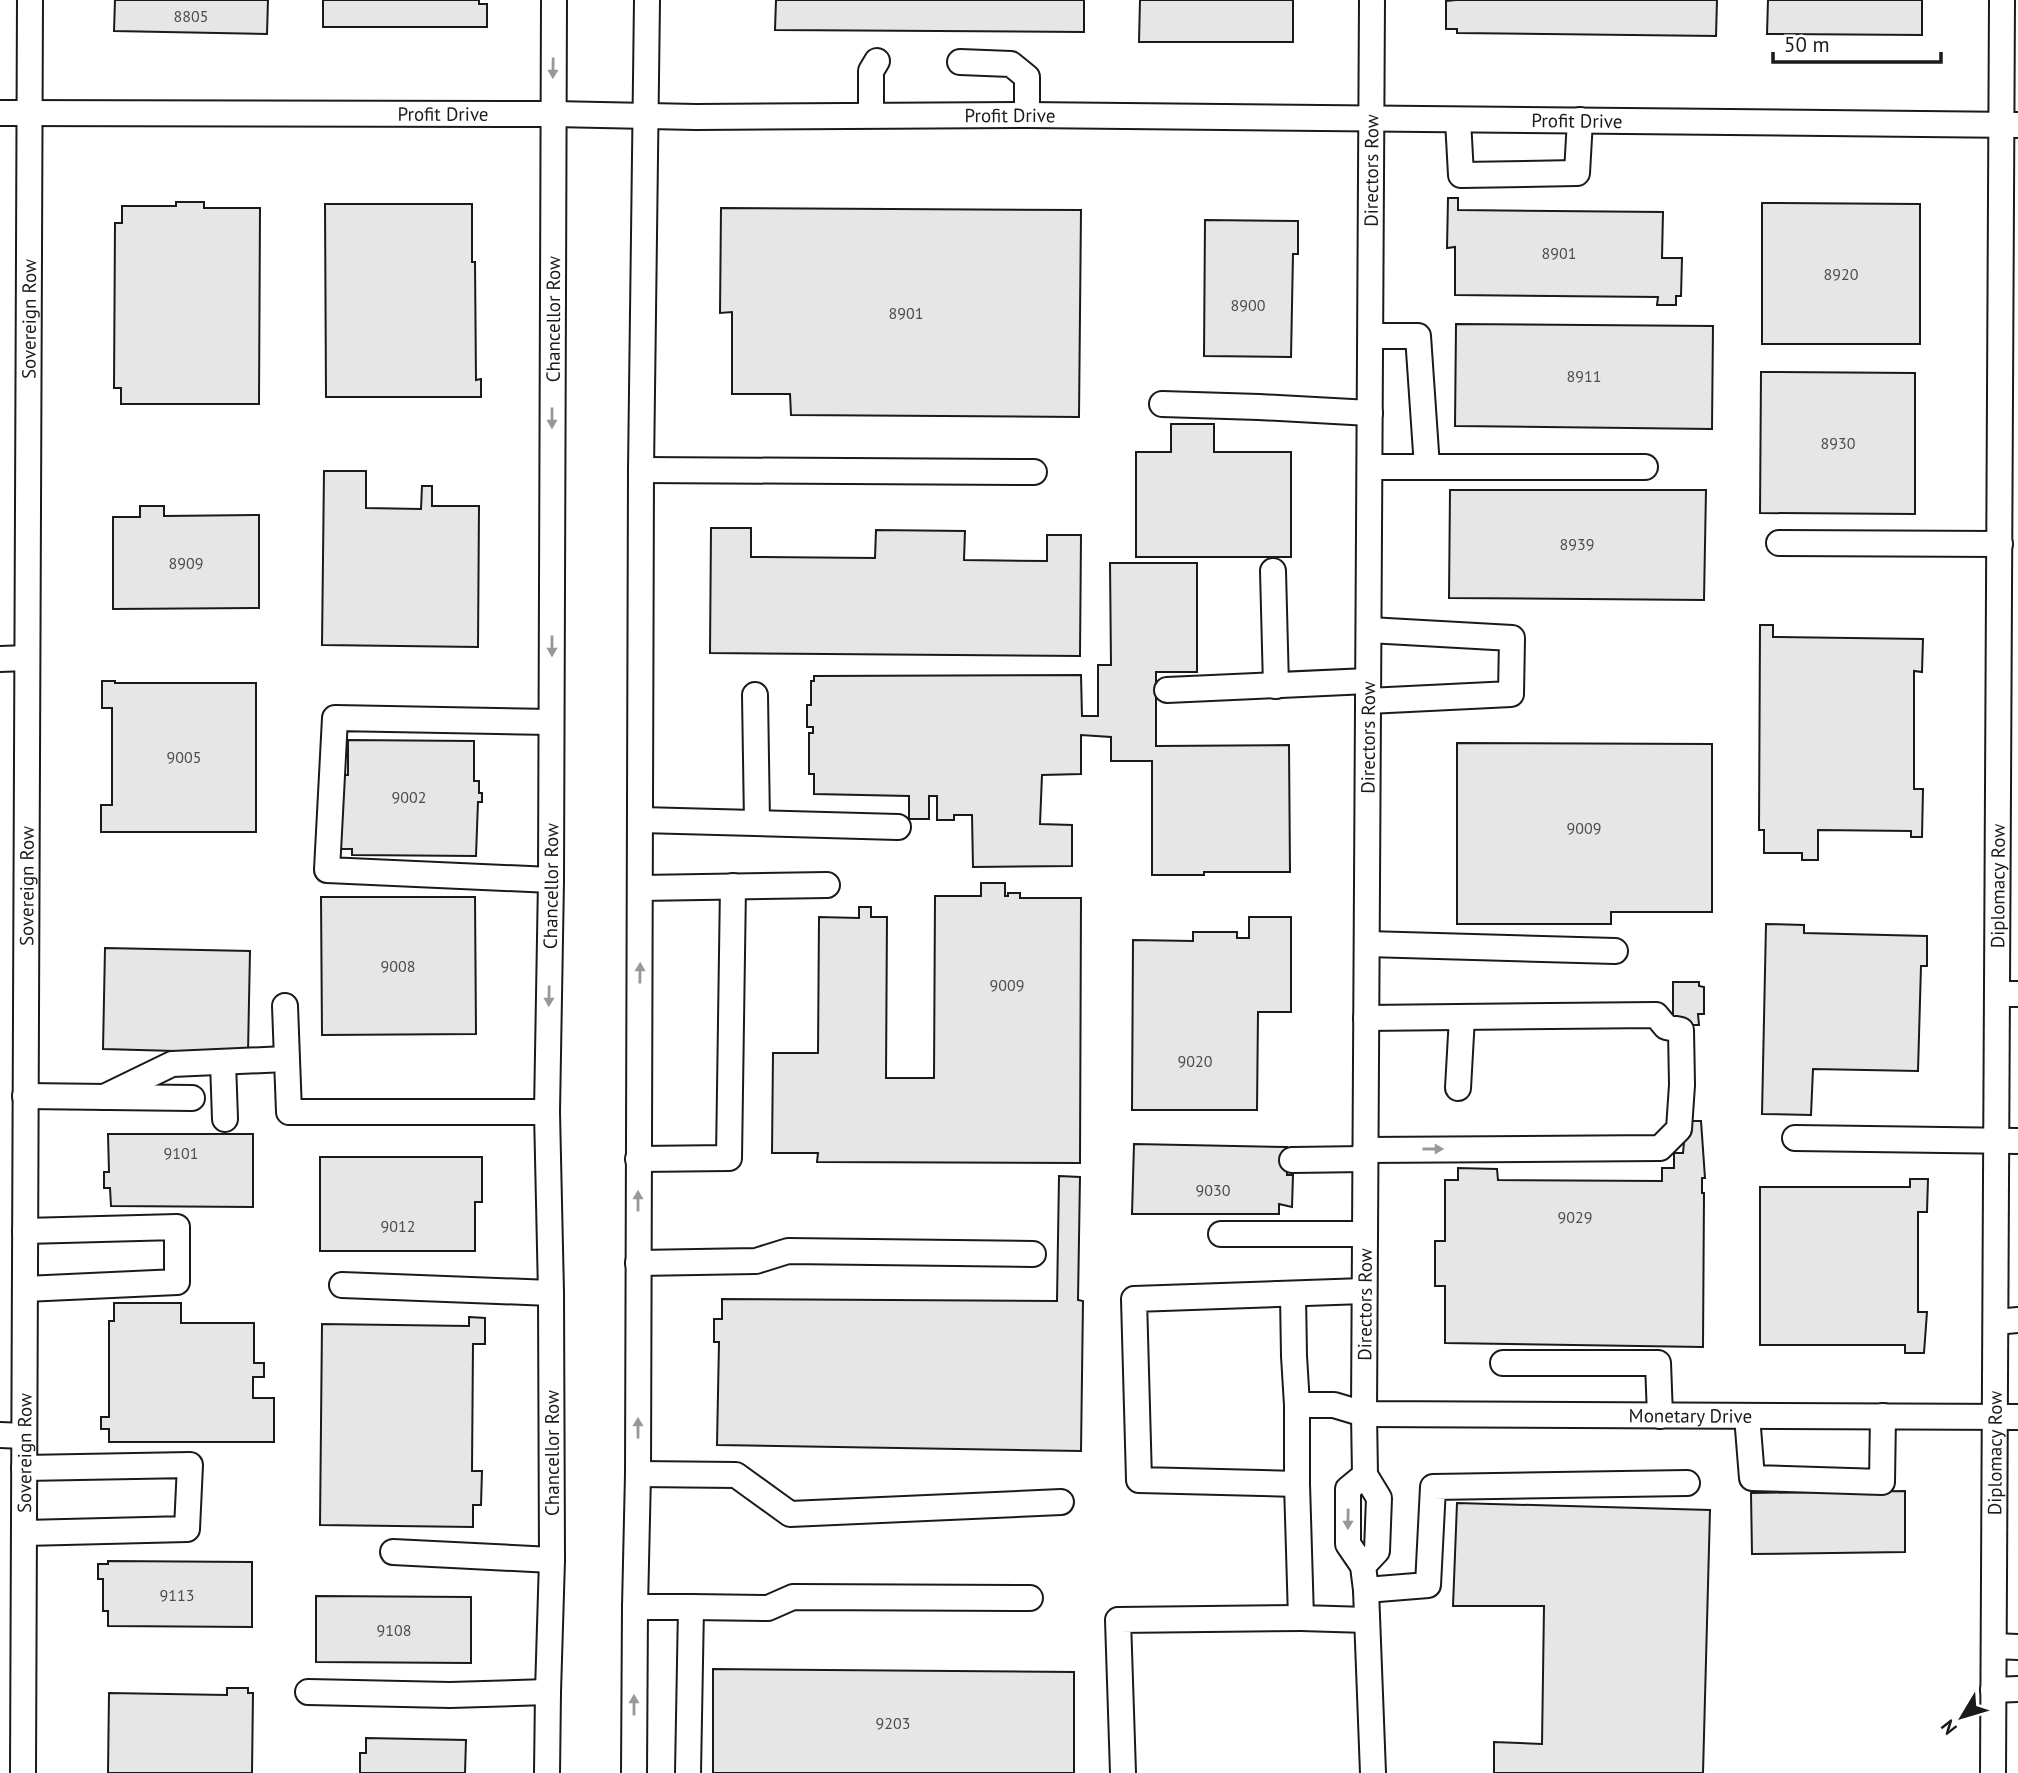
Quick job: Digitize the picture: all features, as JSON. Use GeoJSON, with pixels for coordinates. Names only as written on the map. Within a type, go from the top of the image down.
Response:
{"type":"FeatureCollection","features":[{"type":"Feature","properties":{"kind":"street","name":"Sovereign Row"},"geometry":{"type":"LineString","coordinates":[[23,1773],[24,1468],[12,1435],[25,1289],[30,0]]}},
{"type":"Feature","properties":{"kind":"street","name":"Chancellor Row"},"geometry":{"type":"LineString","coordinates":[[547,1773],[552,1560],[547,1112],[551,880],[554,0]]}},
{"type":"Feature","properties":{"kind":"street"},"geometry":{"type":"LineString","coordinates":[[634,1773],[638,1474],[641,470],[647,0]]}},
{"type":"Feature","properties":{"kind":"street","name":"Directors Row"},"geometry":{"type":"LineString","coordinates":[[1364,1578],[1377,1551],[1379,1498],[1365,1475],[1364,1414],[1372,0]]}},
{"type":"Feature","properties":{"kind":"street","name":"Diplomacy Row"},"geometry":{"type":"LineString","coordinates":[[1993,1773],[2006,1689],[2009,644],[2000,544],[2009,482],[2010,125],[2002,0]]}},
{"type":"Feature","properties":{"kind":"street"},"geometry":{"type":"LineString","coordinates":[[871,115],[871,71],[877,61]]}},
{"type":"Feature","properties":{"kind":"street"},"geometry":{"type":"LineString","coordinates":[[960,62],[1011,64],[1027,77],[1027,115]]}},
{"type":"Feature","properties":{"kind":"street","name":"Profit Drive"},"geometry":{"type":"LineString","coordinates":[[0,113],[553,114],[646,117],[1027,115],[2010,125]]}},
{"type":"Feature","properties":{"kind":"street"},"geometry":{"type":"LineString","coordinates":[[1458,120],[1461,175],[1577,173],[1580,120]]}},
{"type":"Feature","properties":{"kind":"street"},"geometry":{"type":"LineString","coordinates":[[1371,337],[1418,336],[1427,467]]}},
{"type":"Feature","properties":{"kind":"street"},"geometry":{"type":"LineString","coordinates":[[1162,404],[1370,413]]}},
{"type":"Feature","properties":{"kind":"street"},"geometry":{"type":"LineString","coordinates":[[1370,467],[1645,467]]}},
{"type":"Feature","properties":{"kind":"street"},"geometry":{"type":"LineString","coordinates":[[641,470],[1034,471]]}},
{"type":"Feature","properties":{"kind":"street"},"geometry":{"type":"LineString","coordinates":[[1779,543],[2000,544]]}},
{"type":"Feature","properties":{"kind":"street"},"geometry":{"type":"LineString","coordinates":[[1273,571],[1276,686]]}},
{"type":"Feature","properties":{"kind":"street"},"geometry":{"type":"LineString","coordinates":[[1167,690],[1276,686],[1511,694],[1512,638],[1369,629]]}},
{"type":"Feature","properties":{"kind":"street"},"geometry":{"type":"LineString","coordinates":[[0,659],[27,658]]}},
{"type":"Feature","properties":{"kind":"street"},"geometry":{"type":"LineString","coordinates":[[755,695],[757,822]]}},
{"type":"Feature","properties":{"kind":"street"},"geometry":{"type":"LineString","coordinates":[[551,722],[335,718],[327,870],[551,880]]}},
{"type":"Feature","properties":{"kind":"street"},"geometry":{"type":"LineString","coordinates":[[640,820],[898,827]]}},
{"type":"Feature","properties":{"kind":"street"},"geometry":{"type":"LineString","coordinates":[[640,888],[827,885]]}},
{"type":"Feature","properties":{"kind":"street"},"geometry":{"type":"LineString","coordinates":[[638,1159],[729,1158],[733,886]]}},
{"type":"Feature","properties":{"kind":"street"},"geometry":{"type":"LineString","coordinates":[[1367,944],[1615,951]]}},
{"type":"Feature","properties":{"kind":"street"},"geometry":{"type":"LineString","coordinates":[[285,1006],[289,1112],[547,1112]]}},
{"type":"Feature","properties":{"kind":"street"},"geometry":{"type":"LineString","coordinates":[[1292,1160],[1365,1154],[1660,1148],[1679,1129],[1682,1085],[1681,1030],[1666,1027],[1656,1015],[1366,1018]]}},
{"type":"Feature","properties":{"kind":"street"},"geometry":{"type":"LineString","coordinates":[[1458,1088],[1462,1017]]}},
{"type":"Feature","properties":{"kind":"street"},"geometry":{"type":"LineString","coordinates":[[104,1097],[172,1064],[286,1059]]}},
{"type":"Feature","properties":{"kind":"street"},"geometry":{"type":"LineString","coordinates":[[223,1062],[225,1119]]}},
{"type":"Feature","properties":{"kind":"street"},"geometry":{"type":"LineString","coordinates":[[25,1096],[192,1098]]}},
{"type":"Feature","properties":{"kind":"street"},"geometry":{"type":"LineString","coordinates":[[1795,1138],[2007,1141]]}},
{"type":"Feature","properties":{"kind":"street"},"geometry":{"type":"LineString","coordinates":[[25,1231],[177,1227],[177,1282],[25,1289]]}},
{"type":"Feature","properties":{"kind":"street"},"geometry":{"type":"LineString","coordinates":[[1222,1234],[1364,1234]]}},
{"type":"Feature","properties":{"kind":"street"},"geometry":{"type":"LineString","coordinates":[[638,1263],[756,1261],[788,1251],[801,1250],[1033,1254]]}},
{"type":"Feature","properties":{"kind":"street"},"geometry":{"type":"LineString","coordinates":[[342,1285],[551,1293]]}},
{"type":"Feature","properties":{"kind":"street"},"geometry":{"type":"LineString","coordinates":[[1297,1484],[1139,1480],[1134,1299],[1364,1291]]}},
{"type":"Feature","properties":{"kind":"street"},"geometry":{"type":"LineString","coordinates":[[1293,1295],[1301,1618]]}},
{"type":"Feature","properties":{"kind":"street"},"geometry":{"type":"LineString","coordinates":[[1503,1363],[1658,1363],[1660,1416]]}},
{"type":"Feature","properties":{"kind":"street","name":"Monetary Drive"},"geometry":{"type":"LineString","coordinates":[[1297,1405],[1334,1405],[1364,1414],[2006,1417]]}},
{"type":"Feature","properties":{"kind":"street"},"geometry":{"type":"LineString","coordinates":[[1748,1416],[1752,1478],[1882,1482],[1883,1416]]}},
{"type":"Feature","properties":{"kind":"street"},"geometry":{"type":"LineString","coordinates":[[24,1468],[190,1465],[187,1530],[24,1533]]}},
{"type":"Feature","properties":{"kind":"street"},"geometry":{"type":"LineString","coordinates":[[638,1474],[736,1475],[790,1514],[1061,1502]]}},
{"type":"Feature","properties":{"kind":"street"},"geometry":{"type":"LineString","coordinates":[[1373,1773],[1364,1578],[1428,1585],[1433,1487],[1687,1483]]}},
{"type":"Feature","properties":{"kind":"street"},"geometry":{"type":"LineString","coordinates":[[393,1552],[552,1560]]}},
{"type":"Feature","properties":{"kind":"street"},"geometry":{"type":"LineString","coordinates":[[635,1608],[768,1608],[793,1597],[1030,1598]]}},
{"type":"Feature","properties":{"kind":"street"},"geometry":{"type":"LineString","coordinates":[[688,1773],[691,1607]]}},
{"type":"Feature","properties":{"kind":"street"},"geometry":{"type":"LineString","coordinates":[[1124,1773],[1118,1620],[1367,1620]]}},
{"type":"Feature","properties":{"kind":"street"},"geometry":{"type":"LineString","coordinates":[[307,1692],[450,1695],[548,1692]]}},
{"type":"Feature","properties":{"kind":"building"},"geometry":{"type":"Polygon","coordinates":[[[115,0],[268,0],[267,34],[114,31],[115,0]]]}},
{"type":"Feature","properties":{"kind":"building"},"geometry":{"type":"Polygon","coordinates":[[[323,0],[479,0],[479,4],[487,4],[487,27],[323,27],[323,0]]]}},
{"type":"Feature","properties":{"kind":"building"},"geometry":{"type":"Polygon","coordinates":[[[776,0],[1084,0],[1084,32],[775,30],[776,0]]]}},
{"type":"Feature","properties":{"kind":"building"},"geometry":{"type":"Polygon","coordinates":[[[1140,0],[1293,0],[1293,42],[1139,42],[1140,0]]]}},
{"type":"Feature","properties":{"kind":"building"},"geometry":{"type":"Polygon","coordinates":[[[1717,0],[1716,36],[1457,33],[1457,29],[1446,29],[1446,1],[1717,0]]]}},
{"type":"Feature","properties":{"kind":"building"},"geometry":{"type":"Polygon","coordinates":[[[1768,0],[1922,0],[1922,35],[1767,34],[1768,0]]]}},
{"type":"Feature","properties":{"kind":"building"},"geometry":{"type":"Polygon","coordinates":[[[1448,198],[1458,198],[1458,210],[1663,212],[1662,258],[1682,258],[1681,296],[1676,296],[1676,305],[1657,305],[1658,297],[1455,295],[1455,247],[1447,248],[1448,198]]]}},
{"type":"Feature","properties":{"kind":"building"},"geometry":{"type":"Polygon","coordinates":[[[176,202],[204,202],[204,208],[260,208],[259,404],[121,404],[121,388],[114,388],[115,223],[122,223],[122,206],[176,206],[176,202]]]}},
{"type":"Feature","properties":{"kind":"building"},"geometry":{"type":"Polygon","coordinates":[[[1762,203],[1920,204],[1920,344],[1762,344],[1762,203]]]}},
{"type":"Feature","properties":{"kind":"building"},"geometry":{"type":"Polygon","coordinates":[[[325,204],[472,204],[476,380],[481,379],[481,397],[326,397],[325,204]]]}},
{"type":"Feature","properties":{"kind":"building"},"geometry":{"type":"Polygon","coordinates":[[[721,208],[1081,210],[1079,417],[791,415],[790,394],[732,394],[732,312],[720,313],[721,208]]]}},
{"type":"Feature","properties":{"kind":"building"},"geometry":{"type":"Polygon","coordinates":[[[1205,220],[1298,221],[1298,254],[1293,254],[1291,357],[1204,356],[1205,220]]]}},
{"type":"Feature","properties":{"kind":"building"},"geometry":{"type":"Polygon","coordinates":[[[1456,324],[1713,326],[1712,429],[1455,426],[1456,324]]]}},
{"type":"Feature","properties":{"kind":"building"},"geometry":{"type":"Polygon","coordinates":[[[1761,372],[1915,373],[1915,514],[1760,513],[1761,372]]]}},
{"type":"Feature","properties":{"kind":"building"},"geometry":{"type":"Polygon","coordinates":[[[1171,424],[1214,424],[1214,452],[1291,452],[1291,557],[1136,557],[1136,452],[1171,452],[1171,424]]]}},
{"type":"Feature","properties":{"kind":"building"},"geometry":{"type":"Polygon","coordinates":[[[324,471],[366,471],[366,508],[421,509],[422,486],[432,486],[432,506],[479,506],[478,647],[322,645],[324,471]]]}},
{"type":"Feature","properties":{"kind":"building"},"geometry":{"type":"Polygon","coordinates":[[[1450,490],[1706,490],[1704,600],[1449,598],[1450,490]]]}},
{"type":"Feature","properties":{"kind":"building"},"geometry":{"type":"Polygon","coordinates":[[[140,506],[164,506],[164,516],[259,515],[259,608],[113,609],[113,517],[140,517],[140,506]]]}},
{"type":"Feature","properties":{"kind":"building"},"geometry":{"type":"Polygon","coordinates":[[[711,528],[751,528],[751,557],[875,558],[876,530],[965,531],[964,560],[1047,561],[1047,535],[1081,535],[1080,656],[710,653],[711,528]]]}},
{"type":"Feature","properties":{"kind":"building"},"geometry":{"type":"Polygon","coordinates":[[[1110,563],[1197,563],[1197,672],[1156,672],[1156,746],[1289,745],[1290,872],[1152,875],[1152,761],[1111,761],[1111,737],[1081,735],[1081,774],[1042,775],[1040,824],[1072,825],[1072,866],[973,867],[972,815],[954,815],[954,820],[937,820],[937,796],[929,796],[929,819],[909,819],[909,796],[814,794],[814,774],[809,774],[809,733],[813,733],[813,727],[807,727],[807,705],[811,705],[811,681],[814,681],[814,676],[1081,675],[1082,716],[1098,716],[1098,665],[1111,665],[1110,563]]]}},
{"type":"Feature","properties":{"kind":"building"},"geometry":{"type":"Polygon","coordinates":[[[1760,625],[1773,625],[1773,637],[1923,639],[1922,672],[1914,671],[1914,789],[1923,789],[1922,837],[1911,837],[1911,831],[1818,830],[1818,860],[1802,860],[1802,853],[1764,853],[1764,830],[1759,830],[1760,625]]]}},
{"type":"Feature","properties":{"kind":"building"},"geometry":{"type":"Polygon","coordinates":[[[102,681],[256,683],[256,832],[101,832],[101,805],[112,805],[112,708],[102,708],[102,681]]]}},
{"type":"Feature","properties":{"kind":"building"},"geometry":{"type":"Polygon","coordinates":[[[348,740],[474,741],[474,781],[479,781],[479,793],[482,793],[482,802],[478,802],[476,856],[352,855],[352,849],[340,849],[341,818],[337,775],[348,775],[348,740]]]}},
{"type":"Feature","properties":{"kind":"building"},"geometry":{"type":"Polygon","coordinates":[[[1457,743],[1712,744],[1712,912],[1611,912],[1611,924],[1457,924],[1457,743]]]}},
{"type":"Feature","properties":{"kind":"building"},"geometry":{"type":"Polygon","coordinates":[[[981,883],[1005,883],[1005,896],[1008,896],[1008,893],[1020,893],[1020,898],[1081,898],[1080,1163],[817,1162],[818,1153],[772,1153],[773,1053],[818,1053],[819,917],[859,918],[859,907],[871,907],[871,917],[887,917],[886,1078],[934,1078],[935,896],[981,896],[981,883]]]}},
{"type":"Feature","properties":{"kind":"building"},"geometry":{"type":"Polygon","coordinates":[[[321,897],[475,897],[476,1034],[322,1035],[321,897]]]}},
{"type":"Feature","properties":{"kind":"building"},"geometry":{"type":"Polygon","coordinates":[[[1249,917],[1291,917],[1291,1012],[1258,1012],[1257,1110],[1132,1110],[1133,940],[1193,941],[1193,932],[1237,932],[1237,938],[1249,938],[1249,917]]]}},
{"type":"Feature","properties":{"kind":"building"},"geometry":{"type":"Polygon","coordinates":[[[1766,924],[1804,925],[1804,933],[1927,936],[1927,966],[1921,966],[1918,1071],[1813,1069],[1811,1115],[1762,1114],[1766,924]]]}},
{"type":"Feature","properties":{"kind":"building"},"geometry":{"type":"Polygon","coordinates":[[[105,948],[250,951],[248,1053],[103,1049],[105,948]]]}},
{"type":"Feature","properties":{"kind":"building"},"geometry":{"type":"Polygon","coordinates":[[[1673,982],[1699,982],[1699,986],[1704,987],[1704,1014],[1698,1014],[1699,1025],[1673,1025],[1673,982]]]}},
{"type":"Feature","properties":{"kind":"building"},"geometry":{"type":"Polygon","coordinates":[[[1686,1121],[1701,1121],[1705,1178],[1702,1178],[1703,1347],[1445,1343],[1445,1286],[1435,1286],[1435,1241],[1445,1241],[1445,1180],[1458,1180],[1458,1168],[1497,1169],[1498,1180],[1662,1181],[1662,1168],[1674,1168],[1674,1153],[1683,1153],[1686,1121]]]}},
{"type":"Feature","properties":{"kind":"building"},"geometry":{"type":"Polygon","coordinates":[[[108,1134],[253,1134],[253,1207],[111,1206],[110,1188],[104,1188],[104,1172],[109,1172],[108,1134]]]}},
{"type":"Feature","properties":{"kind":"building"},"geometry":{"type":"Polygon","coordinates":[[[1134,1144],[1287,1147],[1287,1175],[1293,1175],[1292,1207],[1279,1204],[1279,1214],[1132,1214],[1134,1144]]]}},
{"type":"Feature","properties":{"kind":"building"},"geometry":{"type":"Polygon","coordinates":[[[320,1157],[482,1157],[482,1202],[475,1202],[475,1251],[320,1251],[320,1157]]]}},
{"type":"Feature","properties":{"kind":"building"},"geometry":{"type":"Polygon","coordinates":[[[1059,1176],[1080,1177],[1078,1300],[1083,1301],[1081,1451],[717,1445],[719,1342],[714,1342],[714,1319],[722,1319],[722,1299],[1057,1301],[1059,1176]]]}},
{"type":"Feature","properties":{"kind":"building"},"geometry":{"type":"Polygon","coordinates":[[[1910,1179],[1928,1179],[1927,1212],[1918,1212],[1918,1312],[1927,1312],[1924,1353],[1905,1353],[1905,1345],[1760,1345],[1760,1187],[1910,1187],[1910,1179]]]}},
{"type":"Feature","properties":{"kind":"building"},"geometry":{"type":"Polygon","coordinates":[[[114,1303],[181,1303],[181,1323],[254,1323],[254,1363],[264,1363],[264,1377],[253,1377],[253,1398],[274,1398],[274,1442],[109,1442],[109,1429],[101,1429],[101,1417],[109,1417],[109,1321],[114,1321],[114,1303]]]}},
{"type":"Feature","properties":{"kind":"building"},"geometry":{"type":"Polygon","coordinates":[[[469,1317],[485,1318],[485,1344],[473,1344],[472,1471],[482,1471],[481,1505],[473,1505],[473,1527],[320,1525],[322,1324],[469,1326],[469,1317]]]}},
{"type":"Feature","properties":{"kind":"building"},"geometry":{"type":"Polygon","coordinates":[[[1905,1491],[1905,1552],[1752,1554],[1751,1493],[1905,1491]]]}},
{"type":"Feature","properties":{"kind":"building"},"geometry":{"type":"Polygon","coordinates":[[[1457,1503],[1710,1510],[1703,1773],[1494,1773],[1494,1742],[1542,1744],[1544,1606],[1453,1606],[1457,1503]]]}},
{"type":"Feature","properties":{"kind":"building"},"geometry":{"type":"Polygon","coordinates":[[[108,1561],[252,1562],[252,1627],[108,1626],[108,1611],[103,1611],[103,1579],[98,1579],[98,1564],[108,1564],[108,1561]]]}},
{"type":"Feature","properties":{"kind":"building"},"geometry":{"type":"Polygon","coordinates":[[[316,1596],[471,1597],[471,1663],[316,1662],[316,1596]]]}},
{"type":"Feature","properties":{"kind":"building"},"geometry":{"type":"Polygon","coordinates":[[[713,1669],[1074,1672],[1074,1773],[713,1773],[713,1669]]]}},
{"type":"Feature","properties":{"kind":"building"},"geometry":{"type":"Polygon","coordinates":[[[227,1688],[248,1688],[248,1693],[253,1693],[252,1773],[108,1773],[109,1693],[227,1695],[227,1688]]]}},
{"type":"Feature","properties":{"kind":"building"},"geometry":{"type":"Polygon","coordinates":[[[366,1738],[466,1740],[465,1773],[360,1773],[360,1753],[366,1753],[366,1738]]]}}]}
